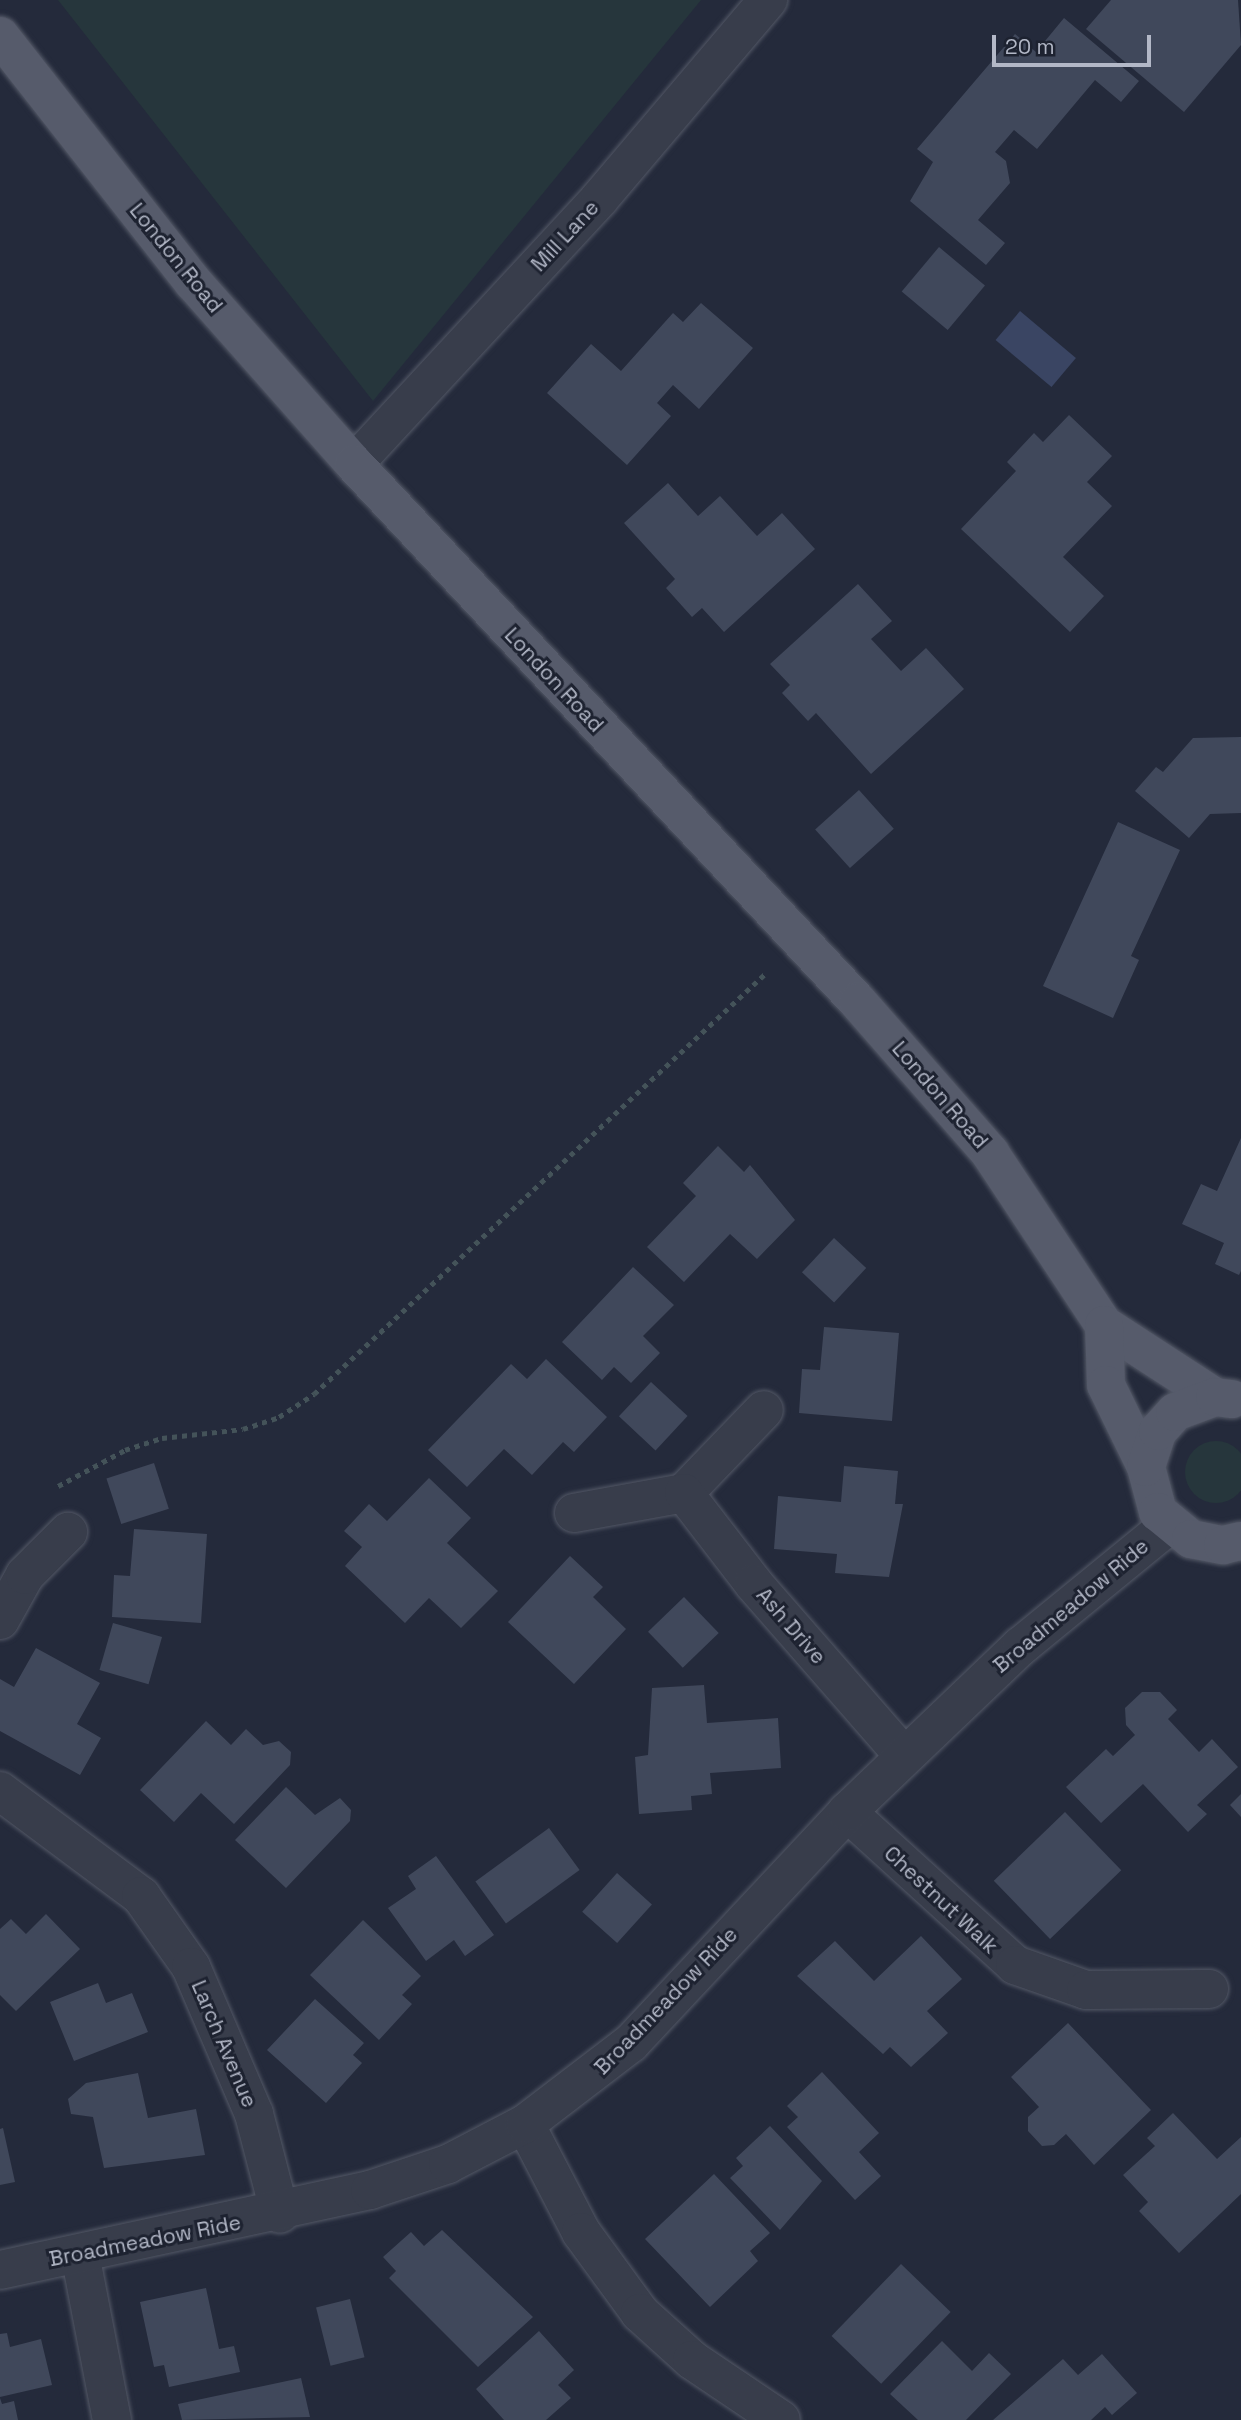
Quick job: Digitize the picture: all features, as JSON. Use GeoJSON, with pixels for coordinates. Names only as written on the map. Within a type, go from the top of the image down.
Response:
{"type":"FeatureCollection","features":[{"type":"Feature","properties":{"kind":"main road","name":"London Road"},"geometry":{"type":"LineString","coordinates":[[0,36],[193,282],[354,464],[800,941],[990,1153],[1104,1325],[1228,1398]]}},
{"type":"Feature","properties":{"kind":"main road"},"geometry":{"type":"LineString","coordinates":[[1104,1325],[1106,1385],[1146,1466],[1148,1488],[1169,1525],[1191,1539],[1223,1545],[1241,1541]]}},
{"type":"Feature","properties":{"kind":"main road","name":"London Road"},"geometry":{"type":"LineString","coordinates":[[1146,1466],[1158,1431],[1175,1412],[1228,1398]]}},
{"type":"Feature","properties":{"kind":"street","name":"Mill Lane"},"geometry":{"type":"LineString","coordinates":[[354,464],[600,198],[768,0]]}},
{"type":"Feature","properties":{"kind":"street"},"geometry":{"type":"LineString","coordinates":[[574,1514],[684,1493],[764,1410]]}},
{"type":"Feature","properties":{"kind":"street","name":"Ash Drive"},"geometry":{"type":"LineString","coordinates":[[684,1493],[754,1584],[903,1755]]}},
{"type":"Feature","properties":{"kind":"street","name":"Broadmeadow Ride"},"geometry":{"type":"LineString","coordinates":[[0,2270],[280,2214],[448,2164],[525,2124],[631,2043],[903,1755],[1021,1646],[1169,1525]]}},
{"type":"Feature","properties":{"kind":"street"},"geometry":{"type":"LineString","coordinates":[[0,1620],[25,1575],[68,1532]]}},
{"type":"Feature","properties":{"kind":"street","name":"Larch Avenue"},"geometry":{"type":"LineString","coordinates":[[0,1791],[141,1896],[191,1968],[254,2114],[280,2214]]}},
{"type":"Feature","properties":{"kind":"street","name":"Chestnut Walk"},"geometry":{"type":"LineString","coordinates":[[847,1812],[1015,1965],[1086,1990],[1209,1989]]}},
{"type":"Feature","properties":{"kind":"street"},"geometry":{"type":"LineString","coordinates":[[525,2124],[581,2232],[640,2313],[692,2360],[781,2420]]}},
{"type":"Feature","properties":{"kind":"street"},"geometry":{"type":"LineString","coordinates":[[80,2254],[112,2420]]}},
{"type":"Feature","properties":{"kind":"path"},"geometry":{"type":"LineString","coordinates":[[53,1491],[125,1450],[162,1438],[243,1429],[279,1417],[314,1394],[800,941]]}},
{"type":"Feature","properties":{"kind":"shaded area"},"geometry":{"type":"Polygon","coordinates":[[[58,0],[701,0],[373,401],[58,0]]]}},
{"type":"Feature","properties":{"kind":"shaded area"},"geometry":{"type":"Polygon","coordinates":[[[1216,1441],[1228,1443],[1238,1450],[1245,1460],[1245,1484],[1238,1494],[1228,1501],[1216,1503],[1204,1501],[1194,1494],[1187,1484],[1185,1472],[1187,1460],[1194,1450],[1204,1443],[1216,1441]]]}},
{"type":"Feature","properties":{"kind":"water"},"geometry":{"type":"Polygon","coordinates":[[[1020,311],[1076,358],[1051,387],[996,340],[1020,311]]]}},
{"type":"Feature","properties":{"kind":"building"},"geometry":{"type":"Polygon","coordinates":[[[1111,0],[1238,0],[1241,45],[1184,112],[1086,29],[1111,0]]]}},
{"type":"Feature","properties":{"kind":"building"},"geometry":{"type":"Polygon","coordinates":[[[1064,18],[1139,81],[1121,102],[1095,80],[1037,149],[1014,130],[995,152],[1006,161],[1010,183],[978,220],[1005,243],[986,265],[910,201],[933,162],[917,149],[1015,34],[1036,52],[1064,18]]]}},
{"type":"Feature","properties":{"kind":"building"},"geometry":{"type":"Polygon","coordinates":[[[939,247],[985,286],[948,330],[902,291],[939,247]]]}},
{"type":"Feature","properties":{"kind":"building"},"geometry":{"type":"Polygon","coordinates":[[[701,303],[753,348],[699,409],[673,385],[657,403],[671,416],[627,465],[547,393],[591,344],[621,371],[673,313],[683,322],[701,303]]]}},
{"type":"Feature","properties":{"kind":"building"},"geometry":{"type":"Polygon","coordinates":[[[1069,415],[1112,456],[1087,482],[1112,506],[1063,557],[1104,596],[1070,632],[961,529],[1016,471],[1007,462],[1034,433],[1043,442],[1069,415]]]}},
{"type":"Feature","properties":{"kind":"building"},"geometry":{"type":"Polygon","coordinates":[[[668,483],[698,516],[720,496],[757,536],[782,513],[815,549],[724,632],[702,608],[692,617],[666,588],[675,579],[624,523],[668,483]]]}},
{"type":"Feature","properties":{"kind":"building"},"geometry":{"type":"Polygon","coordinates":[[[858,584],[892,621],[871,639],[901,671],[926,648],[964,689],[871,774],[816,713],[808,721],[782,693],[790,685],[770,664],[858,584]]]}},
{"type":"Feature","properties":{"kind":"building"},"geometry":{"type":"Polygon","coordinates":[[[1241,737],[1241,813],[1210,814],[1189,838],[1135,791],[1156,767],[1163,772],[1193,738],[1241,737]]]}},
{"type":"Feature","properties":{"kind":"building"},"geometry":{"type":"Polygon","coordinates":[[[859,790],[894,829],[850,868],[815,829],[859,790]]]}},
{"type":"Feature","properties":{"kind":"building"},"geometry":{"type":"Polygon","coordinates":[[[1118,822],[1180,850],[1131,956],[1139,960],[1113,1018],[1043,986],[1118,822]]]}},
{"type":"Feature","properties":{"kind":"building"},"geometry":{"type":"Polygon","coordinates":[[[1241,1138],[1239,1275],[1215,1264],[1224,1243],[1182,1224],[1201,1184],[1217,1191],[1241,1138]]]}},
{"type":"Feature","properties":{"kind":"building"},"geometry":{"type":"Polygon","coordinates":[[[718,1146],[744,1172],[750,1165],[795,1220],[757,1259],[730,1234],[684,1282],[647,1247],[696,1196],[683,1183],[718,1146]]]}},
{"type":"Feature","properties":{"kind":"building"},"geometry":{"type":"Polygon","coordinates":[[[834,1238],[866,1268],[834,1302],[802,1272],[834,1238]]]}},
{"type":"Feature","properties":{"kind":"building"},"geometry":{"type":"Polygon","coordinates":[[[633,1267],[674,1305],[643,1336],[660,1353],[631,1383],[614,1367],[602,1380],[562,1342],[633,1267]]]}},
{"type":"Feature","properties":{"kind":"building"},"geometry":{"type":"Polygon","coordinates":[[[824,1327],[899,1333],[892,1421],[799,1413],[802,1369],[820,1370],[824,1327]]]}},
{"type":"Feature","properties":{"kind":"building"},"geometry":{"type":"Polygon","coordinates":[[[546,1359],[607,1417],[574,1452],[563,1442],[532,1475],[504,1449],[467,1487],[428,1450],[511,1364],[527,1379],[546,1359]]]}},
{"type":"Feature","properties":{"kind":"building"},"geometry":{"type":"Polygon","coordinates":[[[651,1382],[688,1416],[656,1450],[619,1416],[651,1382]]]}},
{"type":"Feature","properties":{"kind":"building"},"geometry":{"type":"Polygon","coordinates":[[[154,1463],[169,1509],[121,1524],[106,1478],[154,1463]]]}},
{"type":"Feature","properties":{"kind":"building"},"geometry":{"type":"Polygon","coordinates":[[[844,1466],[898,1471],[895,1504],[903,1504],[889,1577],[835,1573],[837,1554],[774,1549],[778,1496],[841,1502],[844,1466]]]}},
{"type":"Feature","properties":{"kind":"building"},"geometry":{"type":"Polygon","coordinates":[[[429,1478],[471,1518],[447,1543],[498,1591],[461,1628],[429,1598],[405,1623],[345,1566],[362,1547],[344,1531],[369,1504],[387,1521],[429,1478]]]}},
{"type":"Feature","properties":{"kind":"building"},"geometry":{"type":"Polygon","coordinates":[[[134,1529],[207,1534],[201,1623],[112,1617],[114,1575],[130,1576],[134,1529]]]}},
{"type":"Feature","properties":{"kind":"building"},"geometry":{"type":"Polygon","coordinates":[[[570,1556],[603,1587],[593,1597],[626,1629],[574,1684],[508,1622],[570,1556]]]}},
{"type":"Feature","properties":{"kind":"building"},"geometry":{"type":"Polygon","coordinates":[[[684,1597],[719,1633],[683,1668],[648,1632],[684,1597]]]}},
{"type":"Feature","properties":{"kind":"building"},"geometry":{"type":"Polygon","coordinates":[[[113,1623],[162,1637],[149,1684],[99,1670],[113,1623]]]}},
{"type":"Feature","properties":{"kind":"building"},"geometry":{"type":"Polygon","coordinates":[[[36,1648],[100,1683],[77,1724],[101,1738],[80,1775],[0,1731],[0,1679],[14,1687],[36,1648]]]}},
{"type":"Feature","properties":{"kind":"building"},"geometry":{"type":"Polygon","coordinates":[[[704,1685],[707,1723],[778,1718],[781,1768],[710,1773],[712,1794],[691,1796],[692,1810],[639,1814],[635,1757],[648,1755],[652,1688],[704,1685]]]}},
{"type":"Feature","properties":{"kind":"building"},"geometry":{"type":"Polygon","coordinates":[[[1142,1692],[1160,1692],[1177,1710],[1168,1719],[1199,1752],[1212,1739],[1238,1767],[1197,1805],[1207,1814],[1188,1832],[1143,1784],[1101,1823],[1066,1787],[1106,1749],[1113,1756],[1135,1735],[1126,1725],[1125,1708],[1142,1692]]]}},
{"type":"Feature","properties":{"kind":"building"},"geometry":{"type":"Polygon","coordinates":[[[206,1721],[231,1745],[246,1729],[263,1745],[279,1741],[291,1752],[290,1765],[234,1824],[201,1793],[174,1822],[140,1790],[206,1721]]]}},
{"type":"Feature","properties":{"kind":"building"},"geometry":{"type":"Polygon","coordinates":[[[286,1787],[315,1815],[340,1798],[351,1810],[350,1821],[286,1888],[235,1840],[286,1787]]]}},
{"type":"Feature","properties":{"kind":"building"},"geometry":{"type":"Polygon","coordinates":[[[1241,1794],[1241,1817],[1230,1805],[1241,1794]]]}},
{"type":"Feature","properties":{"kind":"building"},"geometry":{"type":"Polygon","coordinates":[[[1065,1812],[1121,1870],[1050,1939],[994,1881],[1065,1812]]]}},
{"type":"Feature","properties":{"kind":"building"},"geometry":{"type":"Polygon","coordinates":[[[549,1828],[580,1870],[506,1924],[475,1881],[549,1828]]]}},
{"type":"Feature","properties":{"kind":"building"},"geometry":{"type":"Polygon","coordinates":[[[436,1856],[494,1935],[465,1956],[454,1940],[426,1961],[388,1908],[416,1889],[408,1876],[436,1856]]]}},
{"type":"Feature","properties":{"kind":"building"},"geometry":{"type":"Polygon","coordinates":[[[617,1873],[652,1904],[617,1943],[582,1912],[617,1873]]]}},
{"type":"Feature","properties":{"kind":"building"},"geometry":{"type":"Polygon","coordinates":[[[46,1914],[80,1949],[16,2011],[0,1995],[0,1929],[11,1919],[26,1934],[46,1914]]]}},
{"type":"Feature","properties":{"kind":"building"},"geometry":{"type":"Polygon","coordinates":[[[363,1920],[421,1976],[402,1995],[412,2004],[379,2040],[310,1975],[363,1920]]]}},
{"type":"Feature","properties":{"kind":"building"},"geometry":{"type":"Polygon","coordinates":[[[921,1936],[962,1979],[927,2011],[948,2033],[911,2067],[890,2047],[883,2054],[797,1976],[835,1941],[874,1981],[921,1936]]]}},
{"type":"Feature","properties":{"kind":"building"},"geometry":{"type":"Polygon","coordinates":[[[98,1983],[106,2003],[132,1993],[148,2032],[74,2061],[50,2002],[98,1983]]]}},
{"type":"Feature","properties":{"kind":"building"},"geometry":{"type":"Polygon","coordinates":[[[315,1999],[364,2043],[353,2055],[362,2063],[326,2103],[267,2050],[315,1999]]]}},
{"type":"Feature","properties":{"kind":"building"},"geometry":{"type":"Polygon","coordinates":[[[1068,2023],[1151,2110],[1094,2165],[1066,2134],[1054,2145],[1042,2146],[1028,2131],[1028,2117],[1039,2107],[1011,2077],[1068,2023]]]}},
{"type":"Feature","properties":{"kind":"building"},"geometry":{"type":"Polygon","coordinates":[[[822,2072],[879,2133],[859,2152],[881,2176],[855,2200],[787,2127],[798,2117],[787,2106],[822,2072]]]}},
{"type":"Feature","properties":{"kind":"building"},"geometry":{"type":"Polygon","coordinates":[[[138,2073],[148,2118],[196,2109],[205,2155],[104,2168],[93,2117],[71,2114],[68,2099],[86,2083],[138,2073]]]}},
{"type":"Feature","properties":{"kind":"building"},"geometry":{"type":"Polygon","coordinates":[[[1173,2113],[1217,2159],[1241,2137],[1241,2194],[1179,2253],[1139,2211],[1148,2202],[1123,2175],[1155,2146],[1147,2138],[1173,2113]]]}},
{"type":"Feature","properties":{"kind":"building"},"geometry":{"type":"Polygon","coordinates":[[[770,2126],[822,2181],[780,2230],[730,2178],[743,2166],[736,2158],[770,2126]]]}},
{"type":"Feature","properties":{"kind":"building"},"geometry":{"type":"Polygon","coordinates":[[[3,2128],[15,2182],[0,2185],[0,2129],[3,2128]]]}},
{"type":"Feature","properties":{"kind":"building"},"geometry":{"type":"Polygon","coordinates":[[[714,2174],[770,2233],[750,2251],[758,2261],[710,2307],[645,2239],[714,2174]]]}},
{"type":"Feature","properties":{"kind":"building"},"geometry":{"type":"Polygon","coordinates":[[[442,2230],[533,2317],[478,2367],[389,2278],[396,2271],[383,2257],[411,2232],[424,2246],[442,2230]]]}},
{"type":"Feature","properties":{"kind":"building"},"geometry":{"type":"Polygon","coordinates":[[[901,2264],[951,2312],[881,2384],[832,2336],[901,2264]]]}},
{"type":"Feature","properties":{"kind":"building"},"geometry":{"type":"Polygon","coordinates":[[[206,2288],[219,2349],[234,2346],[240,2372],[169,2387],[164,2365],[154,2367],[140,2302],[206,2288]]]}},
{"type":"Feature","properties":{"kind":"building"},"geometry":{"type":"Polygon","coordinates":[[[350,2299],[365,2357],[331,2366],[316,2307],[350,2299]]]}},
{"type":"Feature","properties":{"kind":"building"},"geometry":{"type":"Polygon","coordinates":[[[539,2331],[574,2370],[558,2385],[571,2398],[546,2420],[504,2420],[476,2389],[539,2331]]]}},
{"type":"Feature","properties":{"kind":"building"},"geometry":{"type":"Polygon","coordinates":[[[7,2333],[10,2347],[41,2339],[52,2385],[0,2397],[0,2334],[7,2333]]]}},
{"type":"Feature","properties":{"kind":"building"},"geometry":{"type":"Polygon","coordinates":[[[942,2341],[972,2371],[989,2353],[1011,2374],[966,2420],[918,2420],[890,2394],[942,2341]]]}},
{"type":"Feature","properties":{"kind":"building"},"geometry":{"type":"Polygon","coordinates":[[[1102,2354],[1137,2393],[1112,2415],[1105,2407],[1091,2420],[993,2420],[1063,2359],[1078,2375],[1102,2354]]]}},
{"type":"Feature","properties":{"kind":"building"},"geometry":{"type":"Polygon","coordinates":[[[301,2378],[310,2417],[182,2420],[178,2404],[301,2378]]]}},
{"type":"Feature","properties":{"kind":"building"},"geometry":{"type":"Polygon","coordinates":[[[0,2398],[2,2404],[14,2401],[18,2420],[0,2420],[0,2398]]]}}]}
